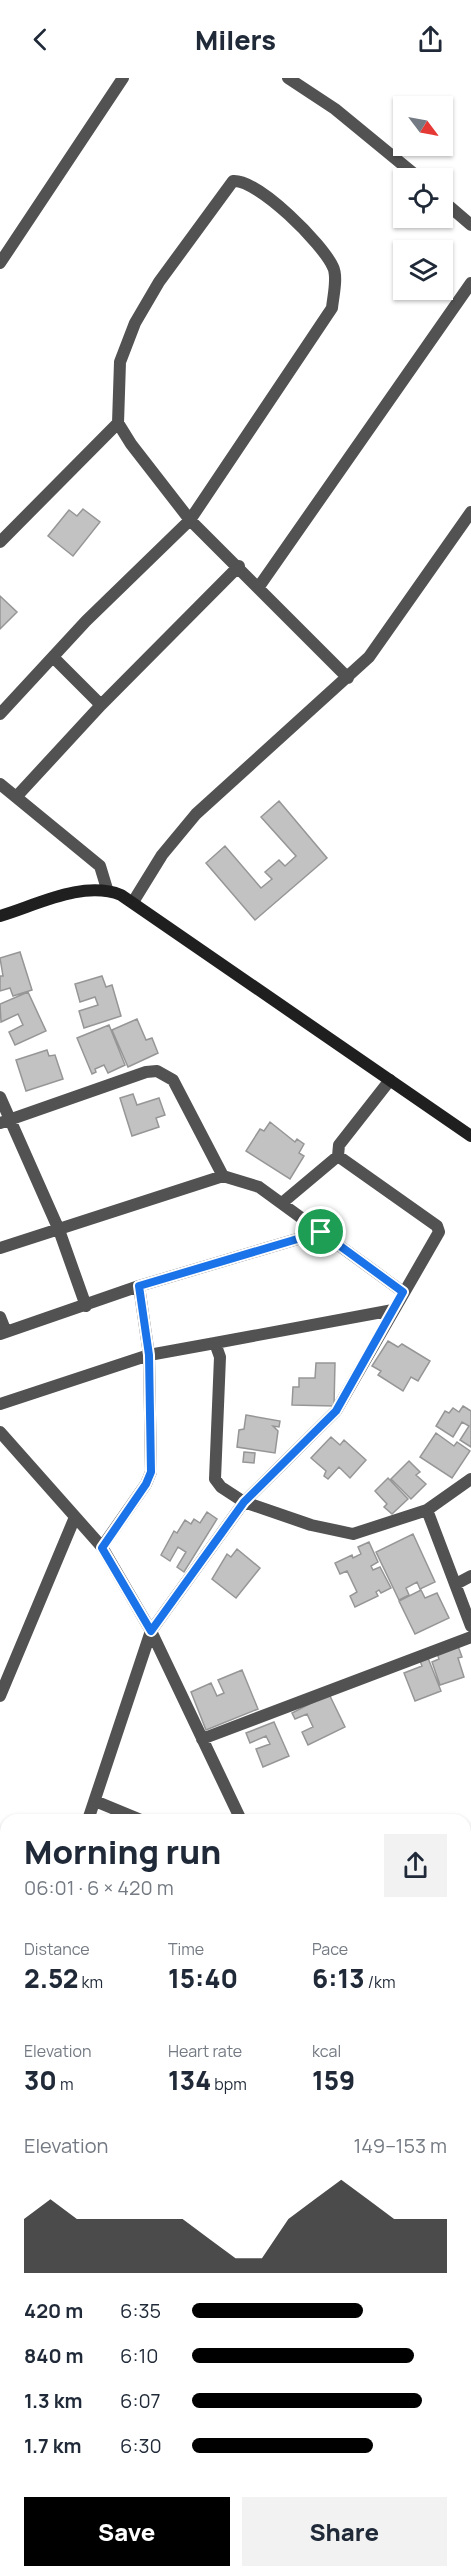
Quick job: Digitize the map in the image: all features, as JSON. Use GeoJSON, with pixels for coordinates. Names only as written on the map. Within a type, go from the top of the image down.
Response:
{"type":"FeatureCollection","features":[{"type":"Feature","properties":{"kind":"street"},"geometry":{"type":"LineString","coordinates":[[0,263],[123,78]]}},
{"type":"Feature","properties":{"kind":"street"},"geometry":{"type":"LineString","coordinates":[[288,78],[335,110],[407,168]]}},
{"type":"Feature","properties":{"kind":"street"},"geometry":{"type":"LineString","coordinates":[[0,714],[52,657],[190,520],[332,308],[335,271],[327,256],[291,217],[246,183],[233,181],[159,282],[135,322],[120,362],[118,423],[130,444],[190,520],[239,566],[348,678]]}},
{"type":"Feature","properties":{"kind":"street"},"geometry":{"type":"LineString","coordinates":[[453,209],[471,225]]}},
{"type":"Feature","properties":{"kind":"street"},"geometry":{"type":"LineString","coordinates":[[258,588],[471,283]]}},
{"type":"Feature","properties":{"kind":"street"},"geometry":{"type":"LineString","coordinates":[[0,542],[118,423]]}},
{"type":"Feature","properties":{"kind":"street"},"geometry":{"type":"LineString","coordinates":[[133,902],[162,855],[196,814],[348,678],[388,633],[471,512]]}},
{"type":"Feature","properties":{"kind":"street"},"geometry":{"type":"LineString","coordinates":[[17,796],[101,705],[239,566]]}},
{"type":"Feature","properties":{"kind":"street"},"geometry":{"type":"LineString","coordinates":[[52,657],[101,705]]}},
{"type":"Feature","properties":{"kind":"street"},"geometry":{"type":"LineString","coordinates":[[0,784],[100,866],[107,889]]}},
{"type":"Feature","properties":{"kind":"street"},"geometry":{"type":"LineString","coordinates":[[0,916],[73,893],[107,889],[133,902],[471,1136]]}},
{"type":"Feature","properties":{"kind":"street"},"geometry":{"type":"LineString","coordinates":[[4,1122],[94,1088],[146,1071],[157,1071],[173,1080],[224,1176]]}},
{"type":"Feature","properties":{"kind":"street"},"geometry":{"type":"LineString","coordinates":[[282,1203],[338,1156],[339,1145],[390,1080]]}},
{"type":"Feature","properties":{"kind":"street"},"geometry":{"type":"LineString","coordinates":[[0,1097],[4,1122],[59,1230],[86,1306]]}},
{"type":"Feature","properties":{"kind":"street"},"geometry":{"type":"LineString","coordinates":[[90,1814],[151,1631],[244,1502],[336,1411],[439,1232],[439,1228],[338,1156]]}},
{"type":"Feature","properties":{"kind":"street"},"geometry":{"type":"LineString","coordinates":[[0,1248],[224,1176],[259,1187],[403,1292]]}},
{"type":"Feature","properties":{"kind":"street"},"geometry":{"type":"LineString","coordinates":[[0,1317],[3,1333],[139,1286],[321,1232]]}},
{"type":"Feature","properties":{"kind":"street"},"geometry":{"type":"LineString","coordinates":[[102,1548],[146,1484],[151,1472],[149,1355],[139,1286]]}},
{"type":"Feature","properties":{"kind":"street"},"geometry":{"type":"LineString","coordinates":[[0,1404],[149,1355],[393,1310]]}},
{"type":"Feature","properties":{"kind":"street"},"geometry":{"type":"LineString","coordinates":[[215,1343],[220,1357],[215,1479],[221,1487],[244,1502],[311,1525],[353,1534],[427,1510],[471,1479]]}},
{"type":"Feature","properties":{"kind":"street"},"geometry":{"type":"LineString","coordinates":[[0,1432],[102,1548],[151,1631],[238,1814]]}},
{"type":"Feature","properties":{"kind":"street"},"geometry":{"type":"LineString","coordinates":[[427,1510],[471,1626]]}},
{"type":"Feature","properties":{"kind":"street"},"geometry":{"type":"LineString","coordinates":[[0,1696],[75,1517]]}},
{"type":"Feature","properties":{"kind":"street"},"geometry":{"type":"LineString","coordinates":[[456,1584],[471,1576]]}},
{"type":"Feature","properties":{"kind":"street"},"geometry":{"type":"LineString","coordinates":[[202,1739],[471,1637]]}},
{"type":"Feature","properties":{"kind":"street"},"geometry":{"type":"LineString","coordinates":[[95,1800],[127,1814]]}},
{"type":"Feature","properties":{"kind":"building"},"geometry":{"type":"Polygon","coordinates":[[[83,509],[100,522],[73,556],[48,536],[69,510],[77,516],[83,509]]]}},
{"type":"Feature","properties":{"kind":"building"},"geometry":{"type":"Polygon","coordinates":[[[0,596],[17,612],[0,629],[0,596]]]}},
{"type":"Feature","properties":{"kind":"building"},"geometry":{"type":"Polygon","coordinates":[[[279,801],[327,858],[255,920],[206,863],[225,846],[261,888],[272,879],[265,872],[279,860],[285,866],[296,856],[261,817],[279,801]]]}},
{"type":"Feature","properties":{"kind":"building"},"geometry":{"type":"Polygon","coordinates":[[[20,952],[32,990],[13,996],[10,988],[0,991],[0,976],[3,976],[0,958],[20,952]]]}},
{"type":"Feature","properties":{"kind":"building"},"geometry":{"type":"Polygon","coordinates":[[[102,976],[106,987],[112,985],[121,1016],[84,1028],[79,1011],[98,1005],[95,997],[80,1002],[75,984],[102,976]]]}},
{"type":"Feature","properties":{"kind":"building"},"geometry":{"type":"Polygon","coordinates":[[[28,992],[46,1031],[15,1045],[9,1032],[23,1025],[18,1014],[1,1022],[0,1004],[28,992]]]}},
{"type":"Feature","properties":{"kind":"building"},"geometry":{"type":"Polygon","coordinates":[[[137,1019],[146,1040],[152,1038],[158,1053],[128,1067],[112,1030],[137,1019]]]}},
{"type":"Feature","properties":{"kind":"building"},"geometry":{"type":"Polygon","coordinates":[[[109,1025],[125,1065],[108,1073],[104,1065],[95,1069],[96,1072],[92,1074],[77,1038],[109,1025]]]}},
{"type":"Feature","properties":{"kind":"building"},"geometry":{"type":"Polygon","coordinates":[[[47,1050],[49,1056],[55,1055],[63,1079],[26,1091],[16,1060],[47,1050]]]}},
{"type":"Feature","properties":{"kind":"building"},"geometry":{"type":"Polygon","coordinates":[[[133,1094],[137,1105],[159,1098],[165,1115],[156,1118],[159,1127],[132,1136],[120,1098],[133,1094]]]}},
{"type":"Feature","properties":{"kind":"building"},"geometry":{"type":"Polygon","coordinates":[[[270,1122],[295,1142],[297,1139],[304,1144],[299,1153],[304,1156],[290,1179],[246,1151],[260,1129],[264,1131],[270,1122]]]}},
{"type":"Feature","properties":{"kind":"building"},"geometry":{"type":"Polygon","coordinates":[[[388,1341],[398,1347],[402,1344],[430,1361],[418,1381],[411,1377],[403,1391],[378,1375],[381,1371],[372,1366],[388,1341]]]}},
{"type":"Feature","properties":{"kind":"building"},"geometry":{"type":"Polygon","coordinates":[[[316,1363],[335,1363],[334,1406],[292,1405],[293,1387],[299,1387],[299,1378],[315,1378],[316,1363]]]}},
{"type":"Feature","properties":{"kind":"building"},"geometry":{"type":"Polygon","coordinates":[[[463,1406],[471,1411],[471,1447],[460,1440],[469,1426],[462,1422],[453,1437],[436,1426],[445,1411],[449,1413],[453,1408],[459,1412],[463,1406]]]}},
{"type":"Feature","properties":{"kind":"building"},"geometry":{"type":"Polygon","coordinates":[[[246,1415],[280,1421],[279,1427],[273,1426],[278,1431],[275,1453],[237,1447],[239,1430],[244,1429],[246,1415]]]}},
{"type":"Feature","properties":{"kind":"building"},"geometry":{"type":"Polygon","coordinates":[[[436,1433],[454,1446],[457,1442],[470,1451],[452,1478],[420,1457],[436,1433]]]}},
{"type":"Feature","properties":{"kind":"building"},"geometry":{"type":"Polygon","coordinates":[[[331,1437],[340,1445],[344,1440],[366,1460],[350,1478],[339,1467],[328,1479],[324,1476],[326,1471],[311,1458],[331,1437]]]}},
{"type":"Feature","properties":{"kind":"building"},"geometry":{"type":"Polygon","coordinates":[[[244,1452],[255,1453],[254,1463],[243,1462],[244,1452]]]}},
{"type":"Feature","properties":{"kind":"building"},"geometry":{"type":"Polygon","coordinates":[[[409,1461],[420,1472],[416,1475],[426,1484],[411,1499],[391,1479],[409,1461]]]}},
{"type":"Feature","properties":{"kind":"building"},"geometry":{"type":"Polygon","coordinates":[[[388,1478],[408,1499],[392,1514],[384,1507],[387,1504],[375,1491],[388,1478]]]}},
{"type":"Feature","properties":{"kind":"building"},"geometry":{"type":"Polygon","coordinates":[[[207,1512],[217,1519],[184,1572],[177,1567],[186,1552],[178,1547],[170,1561],[161,1555],[174,1531],[177,1533],[185,1520],[191,1524],[194,1519],[200,1523],[207,1512]]]}},
{"type":"Feature","properties":{"kind":"building"},"geometry":{"type":"Polygon","coordinates":[[[413,1534],[435,1582],[420,1589],[417,1582],[406,1588],[409,1595],[399,1600],[376,1552],[413,1534]]]}},
{"type":"Feature","properties":{"kind":"building"},"geometry":{"type":"Polygon","coordinates":[[[369,1542],[378,1562],[371,1566],[373,1570],[380,1567],[391,1588],[381,1593],[379,1590],[376,1592],[378,1596],[355,1607],[350,1596],[357,1592],[347,1571],[340,1574],[335,1563],[352,1555],[353,1558],[361,1554],[358,1547],[369,1542]]]}},
{"type":"Feature","properties":{"kind":"building"},"geometry":{"type":"Polygon","coordinates":[[[237,1549],[260,1568],[236,1598],[212,1579],[227,1554],[231,1557],[237,1549]]]}},
{"type":"Feature","properties":{"kind":"building"},"geometry":{"type":"Polygon","coordinates":[[[421,1590],[425,1598],[437,1593],[449,1618],[415,1634],[399,1601],[421,1590]]]}},
{"type":"Feature","properties":{"kind":"building"},"geometry":{"type":"Polygon","coordinates":[[[458,1646],[462,1657],[458,1658],[464,1677],[440,1685],[432,1662],[439,1659],[437,1653],[458,1646]]]}},
{"type":"Feature","properties":{"kind":"building"},"geometry":{"type":"Polygon","coordinates":[[[428,1658],[441,1691],[415,1701],[404,1673],[422,1666],[420,1661],[428,1658]]]}},
{"type":"Feature","properties":{"kind":"building"},"geometry":{"type":"Polygon","coordinates":[[[242,1670],[258,1709],[206,1730],[191,1692],[211,1683],[217,1696],[224,1693],[218,1680],[242,1670]]]}},
{"type":"Feature","properties":{"kind":"building"},"geometry":{"type":"Polygon","coordinates":[[[329,1694],[345,1727],[308,1745],[302,1732],[313,1727],[307,1714],[295,1719],[292,1713],[329,1694]]]}},
{"type":"Feature","properties":{"kind":"building"},"geometry":{"type":"Polygon","coordinates":[[[274,1722],[289,1756],[263,1767],[256,1749],[270,1744],[266,1736],[250,1743],[246,1733],[274,1722]]]}},
{"type":"Feature","properties":{"kind":"route"},"geometry":{"type":"LineString","coordinates":[[321,1232],[403,1292],[336,1411],[244,1502],[151,1631],[102,1548],[146,1484],[151,1472],[149,1355],[139,1286],[321,1232]]}}]}
